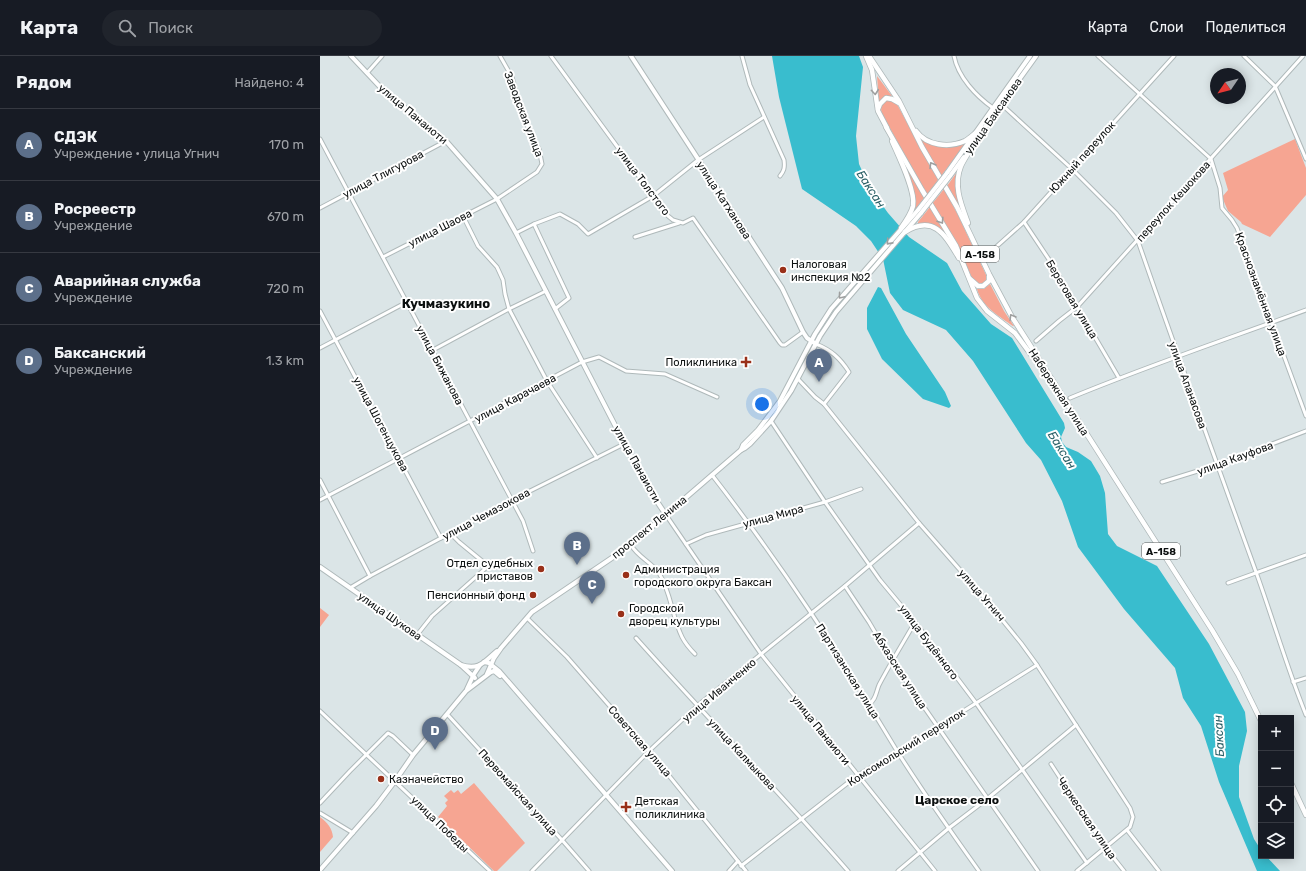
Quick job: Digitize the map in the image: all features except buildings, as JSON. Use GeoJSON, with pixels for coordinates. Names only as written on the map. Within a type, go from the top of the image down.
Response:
{"type":"FeatureCollection","features":[{"type":"Feature","properties":{"kind":"main road","name":"улица Панаиоти"},"geometry":{"type":"LineString","coordinates":[[351,56],[384,91],[446,140],[497,198],[516,232],[624,444],[650,491],[666,515]]}},
{"type":"Feature","properties":{"kind":"main road","name":"улица Катханова"},"geometry":{"type":"LineString","coordinates":[[631,56],[782,288],[803,332],[807,338],[814,342]]}},
{"type":"Feature","properties":{"kind":"main road","name":"А-158"},"geometry":{"type":"LineString","coordinates":[[866,56],[872,70],[878,111],[922,190],[956,246],[975,294],[990,314],[1015,333],[1055,386]]}},
{"type":"Feature","properties":{"kind":"main road","name":"Набережная улица"},"geometry":{"type":"LineString","coordinates":[[869,56],[902,106],[922,147],[972,236],[989,274],[1009,312],[1219,641],[1238,674],[1258,715]]}},
{"type":"Feature","properties":{"kind":"main road","name":"улица Баксанова"},"geometry":{"type":"LineString","coordinates":[[949,175],[972,146],[1030,56]]}},
{"type":"Feature","properties":{"kind":"main road","name":"улица Баксанова"},"geometry":{"type":"LineString","coordinates":[[949,175],[993,108],[1000,102],[1036,56]]}},
{"type":"Feature","properties":{"kind":"main road"},"geometry":{"type":"LineString","coordinates":[[878,111],[880,104],[886,98],[892,99],[902,106]]}},
{"type":"Feature","properties":{"kind":"main road"},"geometry":{"type":"LineString","coordinates":[[908,119],[921,137],[939,144],[949,145],[962,142],[978,131]]}},
{"type":"Feature","properties":{"kind":"main road"},"geometry":{"type":"LineString","coordinates":[[814,342],[836,312],[903,230],[913,206],[913,196],[907,177],[886,127]]}},
{"type":"Feature","properties":{"kind":"main road"},"geometry":{"type":"LineString","coordinates":[[972,146],[961,168],[958,187],[960,203],[972,236]]}},
{"type":"Feature","properties":{"kind":"main road"},"geometry":{"type":"LineString","coordinates":[[814,342],[831,309],[876,256],[920,212],[949,175]]}},
{"type":"Feature","properties":{"kind":"main road"},"geometry":{"type":"LineString","coordinates":[[903,230],[922,225],[930,226],[938,230],[948,240],[965,268]]}},
{"type":"Feature","properties":{"kind":"main road"},"geometry":{"type":"LineString","coordinates":[[967,274],[975,284],[980,287],[987,283],[989,274]]}},
{"type":"Feature","properties":{"kind":"main road","name":"проспект Ленина"},"geometry":{"type":"LineString","coordinates":[[501,648],[532,612],[631,545],[741,450],[750,444],[771,421],[798,379],[814,342]]}},
{"type":"Feature","properties":{"kind":"main road","name":"проспект Ленина"},"geometry":{"type":"LineString","coordinates":[[741,450],[780,401],[814,342]]}},
{"type":"Feature","properties":{"kind":"main road","name":"улица Шукова"},"geometry":{"type":"LineString","coordinates":[[320,568],[461,665],[468,672]]}},
{"type":"Feature","properties":{"kind":"main road"},"geometry":{"type":"LineString","coordinates":[[487,674],[490,665],[501,648]]}},
{"type":"Feature","properties":{"kind":"main road"},"geometry":{"type":"LineString","coordinates":[[466,691],[471,680],[482,664],[501,648]]}},
{"type":"Feature","properties":{"kind":"main road"},"geometry":{"type":"LineString","coordinates":[[494,658],[493,663],[495,668]]}},
{"type":"Feature","properties":{"kind":"main road"},"geometry":{"type":"LineString","coordinates":[[461,665],[471,668],[489,663],[495,668],[672,871]]}},
{"type":"Feature","properties":{"kind":"main road"},"geometry":{"type":"LineString","coordinates":[[320,870],[353,833],[395,781],[413,755],[466,691],[487,674],[494,671],[505,680]]}},
{"type":"Feature","properties":{"kind":"main road"},"geometry":{"type":"LineString","coordinates":[[468,672],[474,676],[476,680],[479,680]]}},
{"type":"Feature","properties":{"kind":"main road"},"geometry":{"type":"LineString","coordinates":[[468,672],[471,680]]}},
{"type":"Feature","properties":{"kind":"main road"},"geometry":{"type":"LineString","coordinates":[[1293,787],[1306,815]]}},
{"type":"Feature","properties":{"kind":"street"},"geometry":{"type":"LineString","coordinates":[[367,73],[382,56]]}},
{"type":"Feature","properties":{"kind":"street","name":"Заводская улица"},"geometry":{"type":"LineString","coordinates":[[497,198],[537,172],[542,164],[539,149],[522,115],[512,77],[500,56]]}},
{"type":"Feature","properties":{"kind":"street","name":"улица Толстого"},"geometry":{"type":"LineString","coordinates":[[551,56],[668,216],[679,223],[683,223],[693,218],[780,343],[785,345],[803,332]]}},
{"type":"Feature","properties":{"kind":"street"},"geometry":{"type":"LineString","coordinates":[[742,56],[750,85],[784,160],[784,171],[780,176]]}},
{"type":"Feature","properties":{"kind":"street"},"geometry":{"type":"LineString","coordinates":[[954,56],[955,64],[966,83],[993,108]]}},
{"type":"Feature","properties":{"kind":"street"},"geometry":{"type":"LineString","coordinates":[[1098,56],[1211,159]]}},
{"type":"Feature","properties":{"kind":"street","name":"Южный переулок"},"geometry":{"type":"LineString","coordinates":[[987,255],[1024,222],[1174,56]]}},
{"type":"Feature","properties":{"kind":"street"},"geometry":{"type":"LineString","coordinates":[[1244,56],[1275,86],[1306,159]]}},
{"type":"Feature","properties":{"kind":"street","name":"переулок Кешокова"},"geometry":{"type":"LineString","coordinates":[[1036,340],[1077,307],[1303,56]]}},
{"type":"Feature","properties":{"kind":"street","name":"улица Апанасова"},"geometry":{"type":"LineString","coordinates":[[1000,102],[1072,169],[1116,213],[1138,241],[1256,573],[1293,682],[1306,715]]}},
{"type":"Feature","properties":{"kind":"street"},"geometry":{"type":"LineString","coordinates":[[516,232],[560,214],[578,224],[588,234],[653,196],[698,160],[764,117]]}},
{"type":"Feature","properties":{"kind":"street","name":"улица Бижанова"},"geometry":{"type":"LineString","coordinates":[[320,139],[524,521],[533,552]]}},
{"type":"Feature","properties":{"kind":"street","name":"улица Тлигурова"},"geometry":{"type":"LineString","coordinates":[[320,208],[446,140]]}},
{"type":"Feature","properties":{"kind":"street","name":"Краснознамённая улица"},"geometry":{"type":"LineString","coordinates":[[1211,159],[1220,188],[1222,208],[1238,228],[1306,416]]}},
{"type":"Feature","properties":{"kind":"street","name":"улица Шаова"},"geometry":{"type":"LineString","coordinates":[[383,257],[497,198]]}},
{"type":"Feature","properties":{"kind":"street"},"geometry":{"type":"LineString","coordinates":[[463,216],[478,246],[497,267],[503,280],[509,308],[547,381],[597,458]]}},
{"type":"Feature","properties":{"kind":"street","name":"Береговая улица"},"geometry":{"type":"LineString","coordinates":[[1024,222],[1052,264],[1119,378]]}},
{"type":"Feature","properties":{"kind":"street"},"geometry":{"type":"LineString","coordinates":[[635,237],[679,223]]}},
{"type":"Feature","properties":{"kind":"street"},"geometry":{"type":"LineString","coordinates":[[534,224],[569,298],[555,309]]}},
{"type":"Feature","properties":{"kind":"street"},"geometry":{"type":"LineString","coordinates":[[432,350],[509,308],[546,291]]}},
{"type":"Feature","properties":{"kind":"street"},"geometry":{"type":"LineString","coordinates":[[320,348],[407,302]]}},
{"type":"Feature","properties":{"kind":"street"},"geometry":{"type":"LineString","coordinates":[[1070,398],[1119,378],[1306,310]]}},
{"type":"Feature","properties":{"kind":"street","name":"улица Шогенцукова"},"geometry":{"type":"LineString","coordinates":[[320,311],[441,538]]}},
{"type":"Feature","properties":{"kind":"street"},"geometry":{"type":"LineString","coordinates":[[814,342],[836,355],[849,372],[824,404]]}},
{"type":"Feature","properties":{"kind":"street","name":"улица Карачаева"},"geometry":{"type":"LineString","coordinates":[[320,500],[582,362],[599,357],[626,371],[665,374],[717,397]]}},
{"type":"Feature","properties":{"kind":"street","name":"улица Угнич"},"geometry":{"type":"LineString","coordinates":[[798,379],[814,397],[824,404],[919,523],[1005,622],[1037,665],[1130,808],[1133,818],[1132,823],[1127,830]]}},
{"type":"Feature","properties":{"kind":"street","name":"улица Будённого"},"geometry":{"type":"LineString","coordinates":[[771,421],[825,502],[880,580],[915,622],[976,703],[1087,863]]}},
{"type":"Feature","properties":{"kind":"street","name":"улица Кауфова"},"geometry":{"type":"LineString","coordinates":[[1162,482],[1217,465],[1306,431]]}},
{"type":"Feature","properties":{"kind":"street","name":"улица Чемазокова"},"geometry":{"type":"LineString","coordinates":[[350,588],[512,500],[624,444]]}},
{"type":"Feature","properties":{"kind":"street","name":"Партизанская улица"},"geometry":{"type":"LineString","coordinates":[[712,475],[749,522],[811,613],[898,752],[979,871]]}},
{"type":"Feature","properties":{"kind":"street"},"geometry":{"type":"LineString","coordinates":[[320,480],[370,576]]}},
{"type":"Feature","properties":{"kind":"street","name":"улица Мира"},"geometry":{"type":"LineString","coordinates":[[686,544],[706,535],[825,502],[861,489]]}},
{"type":"Feature","properties":{"kind":"street","name":"улица Панаиоти"},"geometry":{"type":"LineString","coordinates":[[666,515],[761,654],[935,871]]}},
{"type":"Feature","properties":{"kind":"street","name":"улица Иванченко"},"geometry":{"type":"LineString","coordinates":[[532,871],[649,751],[697,706],[845,586],[919,523]]}},
{"type":"Feature","properties":{"kind":"street"},"geometry":{"type":"LineString","coordinates":[[417,635],[432,616],[487,568],[487,565],[450,533]]}},
{"type":"Feature","properties":{"kind":"street"},"geometry":{"type":"LineString","coordinates":[[631,545],[634,550],[658,573],[668,596],[681,636],[695,654]]}},
{"type":"Feature","properties":{"kind":"street"},"geometry":{"type":"LineString","coordinates":[[1228,583],[1306,556]]}},
{"type":"Feature","properties":{"kind":"street","name":"Абхазская улица"},"geometry":{"type":"LineString","coordinates":[[845,586],[869,622],[892,661],[1038,871]]}},
{"type":"Feature","properties":{"kind":"street","name":"Советская улица"},"geometry":{"type":"LineString","coordinates":[[527,618],[567,657],[649,751],[746,871]]}},
{"type":"Feature","properties":{"kind":"street"},"geometry":{"type":"LineString","coordinates":[[869,704],[874,699],[892,661],[915,622]]}},
{"type":"Feature","properties":{"kind":"street","name":"улица Калмыкова"},"geometry":{"type":"LineString","coordinates":[[636,638],[848,871]]}},
{"type":"Feature","properties":{"kind":"street","name":"Комсомольский переулок"},"geometry":{"type":"LineString","coordinates":[[741,866],[858,775],[898,752],[1037,665]]}},
{"type":"Feature","properties":{"kind":"street"},"geometry":{"type":"LineString","coordinates":[[1293,682],[1306,678]]}},
{"type":"Feature","properties":{"kind":"street","name":"улица Победы"},"geometry":{"type":"LineString","coordinates":[[320,711],[490,871]]}},
{"type":"Feature","properties":{"kind":"street","name":"Первомайская улица"},"geometry":{"type":"LineString","coordinates":[[447,714],[589,871]]}},
{"type":"Feature","properties":{"kind":"street"},"geometry":{"type":"LineString","coordinates":[[898,871],[1076,725]]}},
{"type":"Feature","properties":{"kind":"street"},"geometry":{"type":"LineString","coordinates":[[320,803],[388,733],[413,755]]}},
{"type":"Feature","properties":{"kind":"street","name":"Черкесская улица"},"geometry":{"type":"LineString","coordinates":[[1051,764],[1105,847],[1124,871]]}},
{"type":"Feature","properties":{"kind":"street"},"geometry":{"type":"LineString","coordinates":[[320,813],[353,833]]}},
{"type":"Feature","properties":{"kind":"street"},"geometry":{"type":"LineString","coordinates":[[1077,871],[1127,830],[1159,871]]}},
{"type":"Feature","properties":{"kind":"street"},"geometry":{"type":"LineString","coordinates":[[729,871],[738,861]]}},
{"type":"Feature","properties":{"kind":"shaded area"},"geometry":{"type":"Polygon","coordinates":[[[877,76],[892,96],[883,98],[879,102],[877,76]]]}},
{"type":"Feature","properties":{"kind":"shaded area"},"geometry":{"type":"Polygon","coordinates":[[[888,100],[895,102],[898,106],[938,180],[927,195],[882,114],[882,106],[884,102],[888,100]]]}},
{"type":"Feature","properties":{"kind":"shaded area"},"geometry":{"type":"Polygon","coordinates":[[[920,139],[942,147],[964,143],[965,145],[941,176],[920,139]]]}},
{"type":"Feature","properties":{"kind":"shaded area"},"geometry":{"type":"Polygon","coordinates":[[[1295,139],[1306,168],[1306,195],[1270,237],[1242,224],[1228,211],[1222,197],[1228,190],[1223,173],[1295,139]]]}},
{"type":"Feature","properties":{"kind":"shaded area"},"geometry":{"type":"Polygon","coordinates":[[[896,148],[924,198],[913,212],[915,201],[896,148]]]}},
{"type":"Feature","properties":{"kind":"shaded area"},"geometry":{"type":"Polygon","coordinates":[[[957,172],[957,195],[964,217],[947,186],[957,172]]]}},
{"type":"Feature","properties":{"kind":"shaded area"},"geometry":{"type":"Polygon","coordinates":[[[944,189],[987,277],[985,284],[978,285],[973,280],[956,242],[932,204],[944,189]]]}},
{"type":"Feature","properties":{"kind":"shaded area"},"geometry":{"type":"Polygon","coordinates":[[[930,207],[955,248],[942,231],[918,224],[930,207]]]}},
{"type":"Feature","properties":{"kind":"shaded area"},"geometry":{"type":"Polygon","coordinates":[[[990,284],[1004,311],[1014,326],[1002,319],[987,306],[979,295],[977,289],[984,289],[990,284]]]}},
{"type":"Feature","properties":{"kind":"shaded area"},"geometry":{"type":"Polygon","coordinates":[[[320,608],[329,615],[320,627],[320,608]]]}},
{"type":"Feature","properties":{"kind":"shaded area"},"geometry":{"type":"Polygon","coordinates":[[[474,783],[525,843],[497,871],[494,871],[438,817],[447,806],[445,803],[448,800],[444,796],[451,790],[454,793],[458,790],[461,794],[474,783]]]}},
{"type":"Feature","properties":{"kind":"shaded area"},"geometry":{"type":"Polygon","coordinates":[[[320,817],[329,826],[333,837],[320,852],[320,817]]]}},
{"type":"Feature","properties":{"kind":"water","name":"Баксан"},"geometry":{"type":"Polygon","coordinates":[[[772,56],[859,56],[863,67],[856,136],[859,164],[870,188],[888,213],[909,237],[947,263],[962,291],[991,324],[1012,338],[1064,423],[1065,428],[1061,437],[1062,442],[1066,447],[1078,452],[1091,461],[1100,476],[1105,493],[1108,534],[1117,546],[1157,566],[1209,644],[1245,712],[1247,731],[1239,766],[1239,797],[1254,839],[1258,845],[1258,859],[1269,859],[1280,871],[1257,871],[1219,782],[1201,726],[1183,698],[1175,668],[1124,609],[1078,547],[1062,501],[1041,460],[1026,443],[973,361],[946,330],[903,310],[890,293],[883,259],[871,241],[856,226],[802,189],[779,97],[772,56]]]}},
{"type":"Feature","properties":{"kind":"water"},"geometry":{"type":"Polygon","coordinates":[[[878,287],[881,288],[906,334],[945,392],[951,406],[949,408],[923,399],[882,359],[867,329],[867,308],[878,287]]]}},
{"type":"Feature","properties":{"kind":"place","name":"Налоговая инспекция №2"},"geometry":{"type":"Point","coordinates":[783,270]}},
{"type":"Feature","properties":{"kind":"place","name":"Поликлиника"},"geometry":{"type":"Point","coordinates":[746,362]}},
{"type":"Feature","properties":{"kind":"place","name":"СДЭК"},"geometry":{"type":"Point","coordinates":[819,382]}},
{"type":"Feature","properties":{"kind":"place","name":"Росреестр"},"geometry":{"type":"Point","coordinates":[577,565]}},
{"type":"Feature","properties":{"kind":"place","name":"Отдел судебных приставов"},"geometry":{"type":"Point","coordinates":[541,569]}},
{"type":"Feature","properties":{"kind":"place","name":"Администрация городского округа Баксан"},"geometry":{"type":"Point","coordinates":[626,575]}},
{"type":"Feature","properties":{"kind":"place","name":"Пенсионный фонд"},"geometry":{"type":"Point","coordinates":[533,595]}},
{"type":"Feature","properties":{"kind":"place","name":"Аварийная служба"},"geometry":{"type":"Point","coordinates":[592,604]}},
{"type":"Feature","properties":{"kind":"place","name":"Городской дворец культуры"},"geometry":{"type":"Point","coordinates":[621,614]}},
{"type":"Feature","properties":{"kind":"place","name":"Баксанский"},"geometry":{"type":"Point","coordinates":[435,750]}},
{"type":"Feature","properties":{"kind":"place","name":"Казначейство"},"geometry":{"type":"Point","coordinates":[381,779]}},
{"type":"Feature","properties":{"kind":"place","name":"Детская поликлиника"},"geometry":{"type":"Point","coordinates":[626,807]}},
{"type":"Feature","properties":{"kind":"district","name":"Кучмазукино"},"geometry":{"type":"Point","coordinates":[446,303]}},
{"type":"Feature","properties":{"kind":"district","name":"Царское село"},"geometry":{"type":"Point","coordinates":[957,800]}}]}
